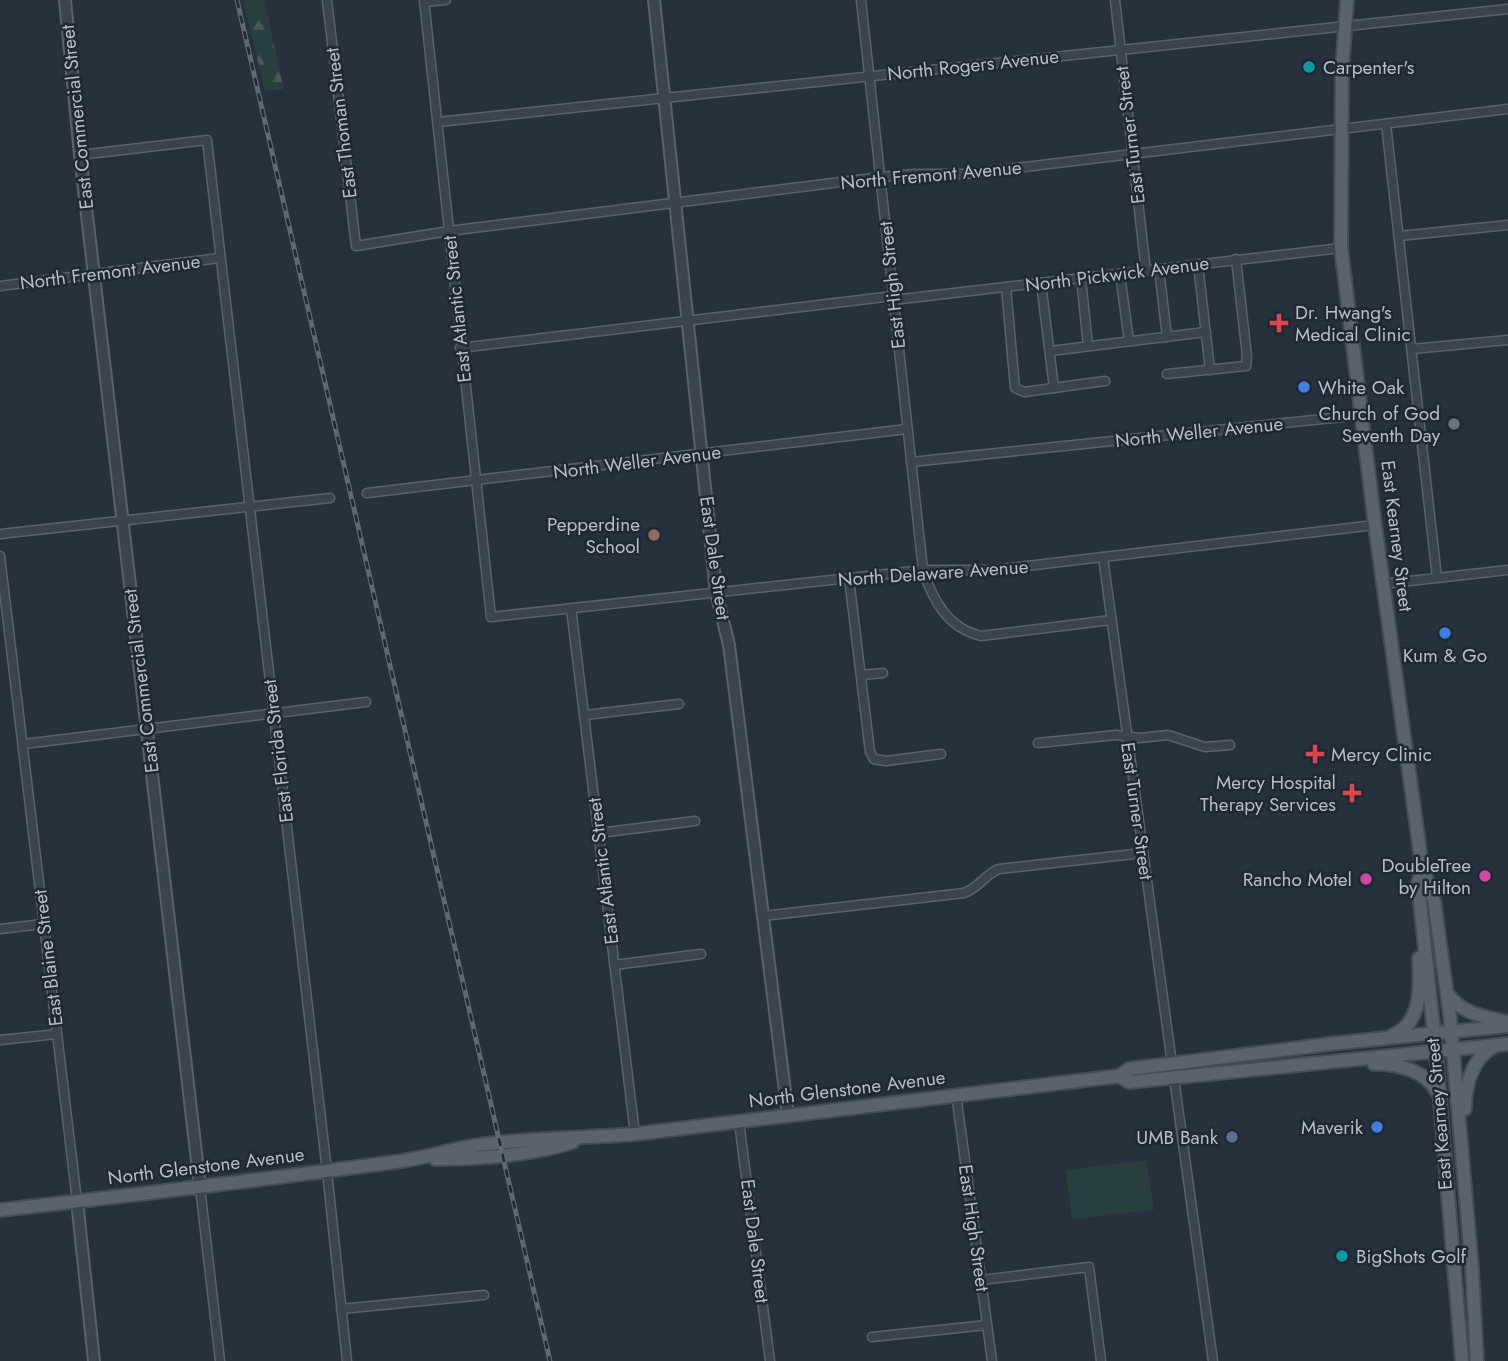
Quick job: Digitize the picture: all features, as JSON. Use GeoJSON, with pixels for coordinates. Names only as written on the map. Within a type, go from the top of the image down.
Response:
{"type":"FeatureCollection","features":[{"type":"Feature","properties":{"kind":"main road","name":"East Kearney Street"},"geometry":{"type":"LineString","coordinates":[[1347,0],[1342,71],[1342,248],[1375,525],[1422,866],[1434,900],[1447,993],[1472,1269],[1477,1361]]}},
{"type":"Feature","properties":{"kind":"main road","name":"East Kearney Street"},"geometry":{"type":"LineString","coordinates":[[1422,866],[1418,883],[1436,1052],[1462,1361]]}},
{"type":"Feature","properties":{"kind":"main road"},"geometry":{"type":"LineString","coordinates":[[1380,1039],[1401,1031],[1413,1014],[1420,991],[1419,954],[1425,940]]}},
{"type":"Feature","properties":{"kind":"main road"},"geometry":{"type":"LineString","coordinates":[[1447,993],[1455,1003],[1471,1013],[1508,1024]]}},
{"type":"Feature","properties":{"kind":"main road","name":"North Glenstone Avenue"},"geometry":{"type":"LineString","coordinates":[[1124,1079],[1129,1069],[1451,1033],[1508,1024]]}},
{"type":"Feature","properties":{"kind":"main road","name":"North Glenstone Avenue"},"geometry":{"type":"LineString","coordinates":[[0,1210],[417,1159],[455,1159],[518,1153],[581,1139],[956,1094],[1124,1079],[1174,1078],[1503,1044]]}},
{"type":"Feature","properties":{"kind":"main road"},"geometry":{"type":"LineString","coordinates":[[1472,1269],[1474,1213],[1465,1093],[1481,1057],[1503,1044]]}},
{"type":"Feature","properties":{"kind":"main road"},"geometry":{"type":"LineString","coordinates":[[1174,1078],[1182,1070],[1223,1064],[1230,1057]]}},
{"type":"Feature","properties":{"kind":"main road"},"geometry":{"type":"LineString","coordinates":[[1265,1069],[1298,1072],[1389,1064],[1413,1071],[1427,1079],[1439,1096]]}},
{"type":"Feature","properties":{"kind":"street","name":"East Commercial Street"},"geometry":{"type":"LineString","coordinates":[[65,0],[80,155],[220,1361]]}},
{"type":"Feature","properties":{"kind":"street","name":"East Thoman Street"},"geometry":{"type":"LineString","coordinates":[[327,0],[356,246]]}},
{"type":"Feature","properties":{"kind":"street"},"geometry":{"type":"LineString","coordinates":[[425,1],[446,0]]}},
{"type":"Feature","properties":{"kind":"street","name":"East Dale Street"},"geometry":{"type":"LineString","coordinates":[[654,0],[716,592],[729,645],[788,1115]]}},
{"type":"Feature","properties":{"kind":"street","name":"East High Street"},"geometry":{"type":"LineString","coordinates":[[861,0],[923,570],[929,589],[941,612],[967,633],[982,636],[1111,620]]}},
{"type":"Feature","properties":{"kind":"street","name":"East Turner Street"},"geometry":{"type":"LineString","coordinates":[[1115,0],[1146,271]]}},
{"type":"Feature","properties":{"kind":"street","name":"East Atlantic Street"},"geometry":{"type":"LineString","coordinates":[[425,1],[460,348],[491,617]]}},
{"type":"Feature","properties":{"kind":"street","name":"North Rogers Avenue"},"geometry":{"type":"LineString","coordinates":[[438,122],[1508,9]]}},
{"type":"Feature","properties":{"kind":"street","name":"North Fremont Avenue"},"geometry":{"type":"LineString","coordinates":[[356,246],[449,231],[881,177],[966,174],[1508,109]]}},
{"type":"Feature","properties":{"kind":"street"},"geometry":{"type":"LineString","coordinates":[[1386,124],[1437,578]]}},
{"type":"Feature","properties":{"kind":"street","name":"East Florida Street"},"geometry":{"type":"LineString","coordinates":[[80,155],[207,140],[327,1171],[346,1361]]}},
{"type":"Feature","properties":{"kind":"street"},"geometry":{"type":"LineString","coordinates":[[1399,236],[1508,225]]}},
{"type":"Feature","properties":{"kind":"street","name":"North Pickwick Avenue"},"geometry":{"type":"LineString","coordinates":[[460,348],[1342,248]]}},
{"type":"Feature","properties":{"kind":"street","name":"North Fremont Avenue"},"geometry":{"type":"LineString","coordinates":[[0,286],[219,258]]}},
{"type":"Feature","properties":{"kind":"street"},"geometry":{"type":"LineString","coordinates":[[1167,374],[1242,367],[1247,362],[1237,260]]}},
{"type":"Feature","properties":{"kind":"street"},"geometry":{"type":"LineString","coordinates":[[1198,264],[1210,370]]}},
{"type":"Feature","properties":{"kind":"street"},"geometry":{"type":"LineString","coordinates":[[1159,269],[1167,337]]}},
{"type":"Feature","properties":{"kind":"street"},"geometry":{"type":"LineString","coordinates":[[1120,274],[1129,341]]}},
{"type":"Feature","properties":{"kind":"street"},"geometry":{"type":"LineString","coordinates":[[1081,278],[1088,346]]}},
{"type":"Feature","properties":{"kind":"street"},"geometry":{"type":"LineString","coordinates":[[1041,283],[1054,388]]}},
{"type":"Feature","properties":{"kind":"street"},"geometry":{"type":"LineString","coordinates":[[1006,287],[1015,388],[1024,392],[1105,381]]}},
{"type":"Feature","properties":{"kind":"street"},"geometry":{"type":"LineString","coordinates":[[1050,351],[1206,332]]}},
{"type":"Feature","properties":{"kind":"street"},"geometry":{"type":"LineString","coordinates":[[1412,349],[1508,340]]}},
{"type":"Feature","properties":{"kind":"street","name":"North Weller Avenue"},"geometry":{"type":"LineString","coordinates":[[911,462],[1362,415]]}},
{"type":"Feature","properties":{"kind":"street","name":"North Weller Avenue"},"geometry":{"type":"LineString","coordinates":[[367,493],[907,429]]}},
{"type":"Feature","properties":{"kind":"street"},"geometry":{"type":"LineString","coordinates":[[0,534],[122,523],[330,498]]}},
{"type":"Feature","properties":{"kind":"street","name":"North Delaware Avenue"},"geometry":{"type":"LineString","coordinates":[[491,617],[923,570],[992,570],[1375,525]]}},
{"type":"Feature","properties":{"kind":"street","name":"East Blaine Street"},"geometry":{"type":"LineString","coordinates":[[0,556],[78,1201],[94,1361]]}},
{"type":"Feature","properties":{"kind":"street","name":"East Turner Street"},"geometry":{"type":"LineString","coordinates":[[1103,557],[1172,1064]]}},
{"type":"Feature","properties":{"kind":"street"},"geometry":{"type":"LineString","coordinates":[[1383,584],[1508,570]]}},
{"type":"Feature","properties":{"kind":"street"},"geometry":{"type":"LineString","coordinates":[[849,578],[871,762],[941,754]]}},
{"type":"Feature","properties":{"kind":"street","name":"East Atlantic Street"},"geometry":{"type":"LineString","coordinates":[[571,608],[635,1134]]}},
{"type":"Feature","properties":{"kind":"street"},"geometry":{"type":"LineString","coordinates":[[862,675],[883,673]]}},
{"type":"Feature","properties":{"kind":"street"},"geometry":{"type":"LineString","coordinates":[[24,744],[366,702]]}},
{"type":"Feature","properties":{"kind":"street"},"geometry":{"type":"LineString","coordinates":[[585,715],[679,704]]}},
{"type":"Feature","properties":{"kind":"street"},"geometry":{"type":"LineString","coordinates":[[1038,743],[1115,735],[1139,738],[1173,736],[1211,747],[1230,745]]}},
{"type":"Feature","properties":{"kind":"street"},"geometry":{"type":"LineString","coordinates":[[599,833],[695,821]]}},
{"type":"Feature","properties":{"kind":"street"},"geometry":{"type":"LineString","coordinates":[[763,916],[964,893],[978,886],[989,874],[999,869],[1143,853]]}},
{"type":"Feature","properties":{"kind":"street"},"geometry":{"type":"LineString","coordinates":[[0,929],[43,924]]}},
{"type":"Feature","properties":{"kind":"street"},"geometry":{"type":"LineString","coordinates":[[614,965],[701,954]]}},
{"type":"Feature","properties":{"kind":"street"},"geometry":{"type":"LineString","coordinates":[[0,1040],[57,1034]]}},
{"type":"Feature","properties":{"kind":"street"},"geometry":{"type":"LineString","coordinates":[[1174,1078],[1213,1361]]}},
{"type":"Feature","properties":{"kind":"street","name":"East High Street"},"geometry":{"type":"LineString","coordinates":[[956,1094],[992,1361]]}},
{"type":"Feature","properties":{"kind":"street","name":"East Dale Street"},"geometry":{"type":"LineString","coordinates":[[739,1122],[770,1361]]}},
{"type":"Feature","properties":{"kind":"street"},"geometry":{"type":"LineString","coordinates":[[982,1280],[1089,1267],[1101,1361]]}},
{"type":"Feature","properties":{"kind":"street"},"geometry":{"type":"LineString","coordinates":[[341,1309],[484,1295]]}},
{"type":"Feature","properties":{"kind":"street"},"geometry":{"type":"LineString","coordinates":[[873,1337],[987,1325]]}},
{"type":"Feature","properties":{"kind":"green space"},"geometry":{"type":"Polygon","coordinates":[[[243,0],[264,0],[284,89],[265,91],[243,0]]]}},
{"type":"Feature","properties":{"kind":"green space"},"geometry":{"type":"Polygon","coordinates":[[[1146,1160],[1154,1210],[1072,1219],[1066,1170],[1146,1160]]]}},
{"type":"Feature","properties":{"kind":"railway"},"geometry":{"type":"LineString","coordinates":[[237,0],[550,1361]]}},
{"type":"Feature","properties":{"kind":"place","name":"Carpenter's"},"geometry":{"type":"Point","coordinates":[1309,67]}},
{"type":"Feature","properties":{"kind":"place","name":"Dr. Hwang's Medical Clinic"},"geometry":{"type":"Point","coordinates":[1279,323]}},
{"type":"Feature","properties":{"kind":"place","name":"White Oak"},"geometry":{"type":"Point","coordinates":[1304,387]}},
{"type":"Feature","properties":{"kind":"place","name":"Church of God Seventh Day"},"geometry":{"type":"Point","coordinates":[1454,424]}},
{"type":"Feature","properties":{"kind":"place","name":"Pepperdine School"},"geometry":{"type":"Point","coordinates":[654,535]}},
{"type":"Feature","properties":{"kind":"place","name":"Kum & Go"},"geometry":{"type":"Point","coordinates":[1445,633]}},
{"type":"Feature","properties":{"kind":"place","name":"Mercy Clinic"},"geometry":{"type":"Point","coordinates":[1315,754]}},
{"type":"Feature","properties":{"kind":"place","name":"Mercy Hospital Therapy Services"},"geometry":{"type":"Point","coordinates":[1352,793]}},
{"type":"Feature","properties":{"kind":"place","name":"DoubleTree by Hilton"},"geometry":{"type":"Point","coordinates":[1485,876]}},
{"type":"Feature","properties":{"kind":"place","name":"Rancho Motel"},"geometry":{"type":"Point","coordinates":[1366,879]}},
{"type":"Feature","properties":{"kind":"place","name":"Maverik"},"geometry":{"type":"Point","coordinates":[1377,1127]}},
{"type":"Feature","properties":{"kind":"place","name":"UMB Bank"},"geometry":{"type":"Point","coordinates":[1232,1137]}},
{"type":"Feature","properties":{"kind":"place","name":"BigShots Golf"},"geometry":{"type":"Point","coordinates":[1342,1256]}}]}
